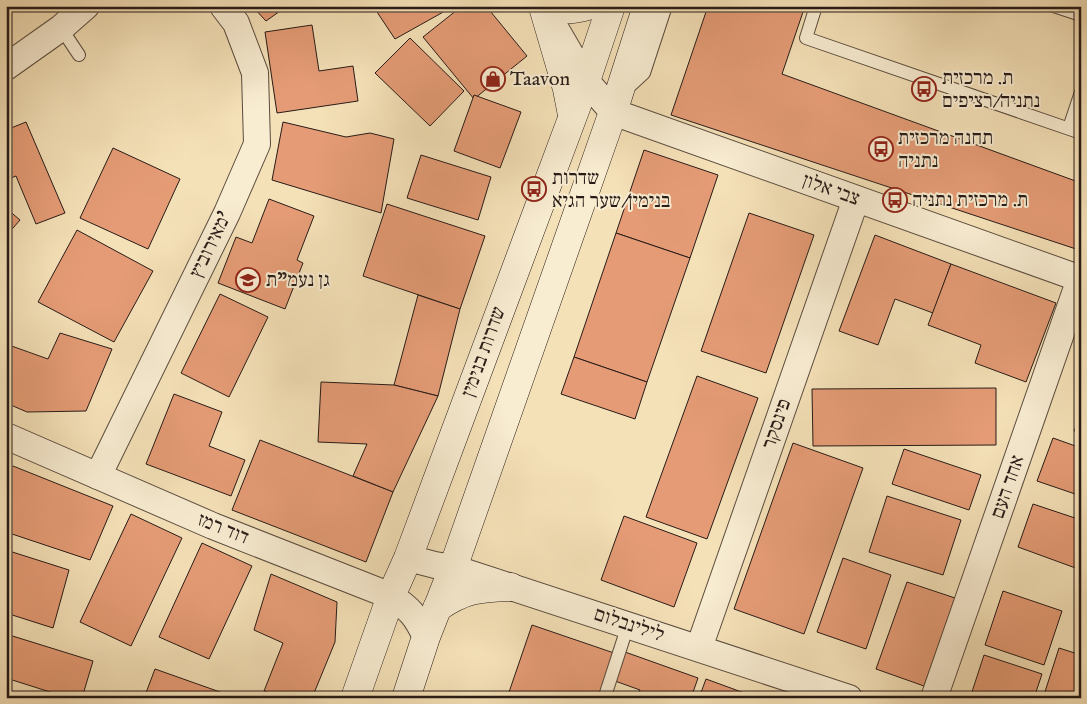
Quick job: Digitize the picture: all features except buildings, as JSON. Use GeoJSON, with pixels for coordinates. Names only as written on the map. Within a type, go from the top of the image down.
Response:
{"type":"FeatureCollection","features":[{"type":"Feature","properties":{"kind":"main road"},"geometry":{"type":"LineString","coordinates":[[572,115],[567,89],[543,7],[563,11],[577,10],[588,6]]}},
{"type":"Feature","properties":{"kind":"main road","name":"שדרות בנימין"},"geometry":{"type":"LineString","coordinates":[[355,698],[391,596],[408,558],[586,81],[611,6]]}},
{"type":"Feature","properties":{"kind":"main road","name":"שדרות בנימין"},"geometry":{"type":"LineString","coordinates":[[406,698],[426,637],[627,101],[647,6]]}},
{"type":"Feature","properties":{"kind":"main road"},"geometry":{"type":"LineString","coordinates":[[437,608],[453,597],[471,590],[511,587]]}},
{"type":"Feature","properties":{"kind":"street"},"geometry":{"type":"LineString","coordinates":[[6,67],[61,28],[86,6]]}},
{"type":"Feature","properties":{"kind":"street","name":"מאירוביץ'"},"geometry":{"type":"LineString","coordinates":[[98,476],[227,212],[257,144],[255,73],[236,23],[223,6]]}},
{"type":"Feature","properties":{"kind":"street"},"geometry":{"type":"LineString","coordinates":[[543,7],[586,81],[627,101]]}},
{"type":"Feature","properties":{"kind":"street","name":"צבי אלון"},"geometry":{"type":"LineString","coordinates":[[627,101],[856,199],[1080,278]]}},
{"type":"Feature","properties":{"kind":"street","name":"פינסקר"},"geometry":{"type":"LineString","coordinates":[[699,648],[856,199]]}},
{"type":"Feature","properties":{"kind":"street","name":"אחד העם"},"geometry":{"type":"LineString","coordinates":[[934,698],[1080,278]]}},
{"type":"Feature","properties":{"kind":"street","name":"דוד רמז"},"geometry":{"type":"LineString","coordinates":[[6,436],[213,526],[391,596],[409,609],[418,620],[426,637]]}},
{"type":"Feature","properties":{"kind":"street","name":"לילינבלום"},"geometry":{"type":"LineString","coordinates":[[408,558],[435,566],[453,568],[849,698]]}},
{"type":"Feature","properties":{"kind":"lane","name":"שדרות בנימין"},"geometry":{"type":"LineString","coordinates":[[627,101],[644,73],[666,6]]}},
{"type":"Feature","properties":{"kind":"lane"},"geometry":{"type":"LineString","coordinates":[[816,6],[806,38],[1075,130],[1081,92]]}},
{"type":"Feature","properties":{"kind":"lane"},"geometry":{"type":"LineString","coordinates":[[1054,6],[1081,15]]}},
{"type":"Feature","properties":{"kind":"lane"},"geometry":{"type":"LineString","coordinates":[[61,28],[79,55]]}},
{"type":"Feature","properties":{"kind":"lane"},"geometry":{"type":"LineString","coordinates":[[606,693],[628,625]]}},
{"type":"Feature","properties":{"kind":"place","name":"Taavon"},"geometry":{"type":"Point","coordinates":[493,79]}},
{"type":"Feature","properties":{"kind":"place","name":"ת. מרכזית נתניה/רציפים"},"geometry":{"type":"Point","coordinates":[924,89]}},
{"type":"Feature","properties":{"kind":"place","name":"תחנה מרכזית נתניה"},"geometry":{"type":"Point","coordinates":[881,149]}},
{"type":"Feature","properties":{"kind":"place","name":"שדרות בנימין/שער הגיא"},"geometry":{"type":"Point","coordinates":[534,189]}},
{"type":"Feature","properties":{"kind":"place","name":"ת. מרכזית נתניה"},"geometry":{"type":"Point","coordinates":[895,200]}},
{"type":"Feature","properties":{"kind":"place","name":"גן נעמ\"ת"},"geometry":{"type":"Point","coordinates":[248,280]}}]}
